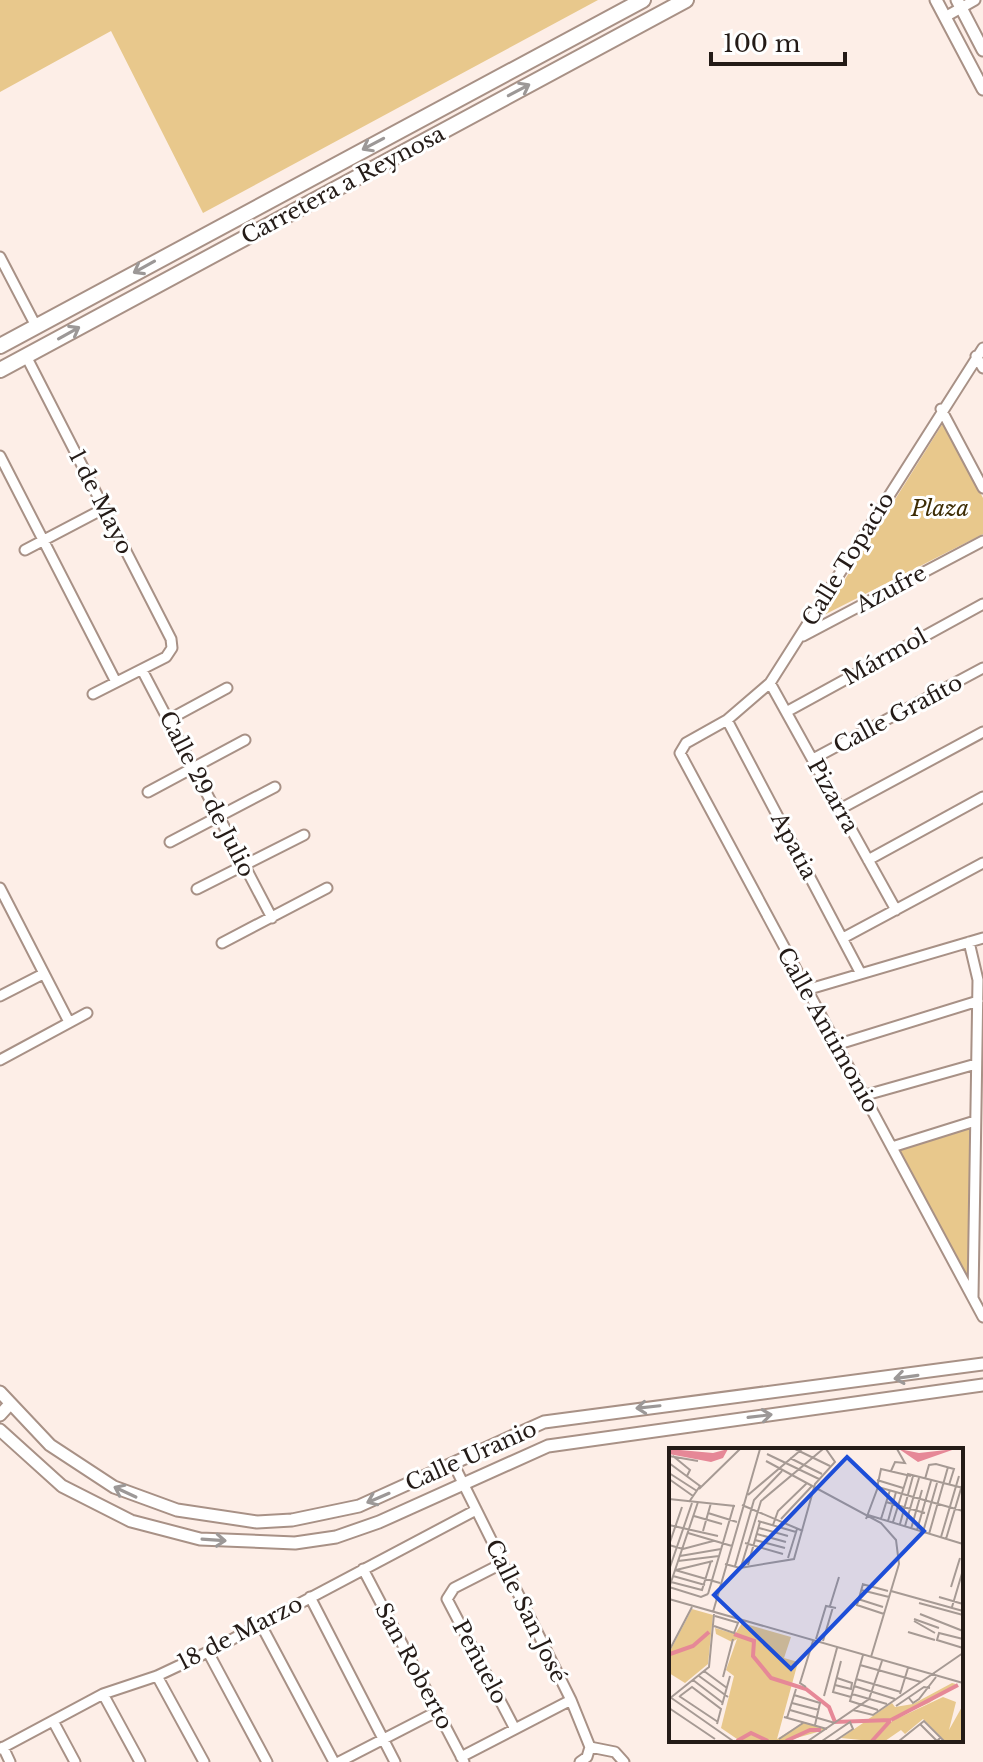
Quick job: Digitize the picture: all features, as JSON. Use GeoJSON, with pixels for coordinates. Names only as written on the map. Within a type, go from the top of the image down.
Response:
{"type":"FeatureCollection","features":[{"type":"Feature","properties":{"kind":"main road","name":"Carretera a Reynosa"},"geometry":{"type":"LineString","coordinates":[[0,346],[643,0]]}},
{"type":"Feature","properties":{"kind":"main road","name":"Carretera a Reynosa"},"geometry":{"type":"LineString","coordinates":[[0,370],[686,0]]}},
{"type":"Feature","properties":{"kind":"main road"},"geometry":{"type":"LineString","coordinates":[[466,94],[476,113]]}},
{"type":"Feature","properties":{"kind":"main road"},"geometry":{"type":"LineString","coordinates":[[26,356],[32,337],[76,305]]}},
{"type":"Feature","properties":{"kind":"main road"},"geometry":{"type":"LineString","coordinates":[[0,355],[21,335]]}},
{"type":"Feature","properties":{"kind":"street"},"geometry":{"type":"LineString","coordinates":[[611,17],[620,0]]}},
{"type":"Feature","properties":{"kind":"street"},"geometry":{"type":"LineString","coordinates":[[936,0],[983,89]]}},
{"type":"Feature","properties":{"kind":"street"},"geometry":{"type":"LineString","coordinates":[[945,17],[959,4],[975,0]]}},
{"type":"Feature","properties":{"kind":"street"},"geometry":{"type":"LineString","coordinates":[[959,4],[983,50]]}},
{"type":"Feature","properties":{"kind":"street"},"geometry":{"type":"LineString","coordinates":[[0,257],[36,326]]}},
{"type":"Feature","properties":{"kind":"street"},"geometry":{"type":"LineString","coordinates":[[980,352],[983,368]]}},
{"type":"Feature","properties":{"kind":"street","name":"Calle Topacio"},"geometry":{"type":"LineString","coordinates":[[686,743],[727,720],[770,683],[980,352]]}},
{"type":"Feature","properties":{"kind":"street","name":"1 de Mayo"},"geometry":{"type":"LineString","coordinates":[[26,356],[171,639],[172,648],[166,657],[142,670]]}},
{"type":"Feature","properties":{"kind":"street"},"geometry":{"type":"LineString","coordinates":[[941,409],[983,488]]}},
{"type":"Feature","properties":{"kind":"street"},"geometry":{"type":"LineString","coordinates":[[0,456],[116,682]]}},
{"type":"Feature","properties":{"kind":"street"},"geometry":{"type":"LineString","coordinates":[[25,550],[105,508]]}},
{"type":"Feature","properties":{"kind":"street","name":"Azufre"},"geometry":{"type":"LineString","coordinates":[[800,637],[983,541]]}},
{"type":"Feature","properties":{"kind":"street","name":"Mármol"},"geometry":{"type":"LineString","coordinates":[[788,711],[983,604]]}},
{"type":"Feature","properties":{"kind":"street","name":"Calle Grafito"},"geometry":{"type":"LineString","coordinates":[[813,759],[983,668]]}},
{"type":"Feature","properties":{"kind":"street"},"geometry":{"type":"LineString","coordinates":[[93,694],[142,670]]}},
{"type":"Feature","properties":{"kind":"street","name":"Calle 29 de Julio"},"geometry":{"type":"LineString","coordinates":[[142,670],[272,918]]}},
{"type":"Feature","properties":{"kind":"street","name":"Pizarra"},"geometry":{"type":"LineString","coordinates":[[770,683],[896,910]]}},
{"type":"Feature","properties":{"kind":"street"},"geometry":{"type":"LineString","coordinates":[[168,720],[227,688]]}},
{"type":"Feature","properties":{"kind":"street","name":"Apatia"},"geometry":{"type":"LineString","coordinates":[[727,720],[860,972]]}},
{"type":"Feature","properties":{"kind":"street"},"geometry":{"type":"LineString","coordinates":[[840,809],[983,732]]}},
{"type":"Feature","properties":{"kind":"street"},"geometry":{"type":"LineString","coordinates":[[148,792],[245,740]]}},
{"type":"Feature","properties":{"kind":"street","name":"Calle Antimonio"},"geometry":{"type":"LineString","coordinates":[[686,743],[680,753],[685,765],[806,990],[839,1044],[983,1317]]}},
{"type":"Feature","properties":{"kind":"street"},"geometry":{"type":"LineString","coordinates":[[170,842],[275,787]]}},
{"type":"Feature","properties":{"kind":"street"},"geometry":{"type":"LineString","coordinates":[[868,860],[983,797]]}},
{"type":"Feature","properties":{"kind":"street"},"geometry":{"type":"LineString","coordinates":[[197,889],[304,835]]}},
{"type":"Feature","properties":{"kind":"street"},"geometry":{"type":"LineString","coordinates":[[843,938],[983,863]]}},
{"type":"Feature","properties":{"kind":"street"},"geometry":{"type":"LineString","coordinates":[[222,943],[327,888]]}},
{"type":"Feature","properties":{"kind":"street"},"geometry":{"type":"LineString","coordinates":[[1,891],[69,1022]]}},
{"type":"Feature","properties":{"kind":"street"},"geometry":{"type":"LineString","coordinates":[[806,990],[983,938]]}},
{"type":"Feature","properties":{"kind":"street"},"geometry":{"type":"LineString","coordinates":[[969,942],[978,1001],[975,1121],[979,1147],[973,1300]]}},
{"type":"Feature","properties":{"kind":"street"},"geometry":{"type":"LineString","coordinates":[[0,996],[43,974]]}},
{"type":"Feature","properties":{"kind":"street"},"geometry":{"type":"LineString","coordinates":[[839,1044],[978,1001]]}},
{"type":"Feature","properties":{"kind":"street"},"geometry":{"type":"LineString","coordinates":[[0,1060],[87,1013]]}},
{"type":"Feature","properties":{"kind":"street"},"geometry":{"type":"LineString","coordinates":[[866,1095],[976,1064]]}},
{"type":"Feature","properties":{"kind":"street"},"geometry":{"type":"LineString","coordinates":[[892,1147],[975,1121]]}},
{"type":"Feature","properties":{"kind":"street","name":"Calle Uranio"},"geometry":{"type":"LineString","coordinates":[[0,1392],[50,1445],[114,1487],[144,1501],[212,1518],[257,1522],[329,1514],[386,1495],[522,1430],[565,1418],[742,1398],[983,1364]]}},
{"type":"Feature","properties":{"kind":"street","name":"Calle Uranio"},"geometry":{"type":"LineString","coordinates":[[0,1430],[35,1465],[88,1500],[131,1521],[200,1539],[266,1544],[336,1537],[379,1522],[529,1452],[568,1442],[983,1385]]}},
{"type":"Feature","properties":{"kind":"street"},"geometry":{"type":"LineString","coordinates":[[0,1415],[10,1404]]}},
{"type":"Feature","properties":{"kind":"street","name":"Calle San José"},"geometry":{"type":"LineString","coordinates":[[453,1463],[571,1700],[590,1747]]}},
{"type":"Feature","properties":{"kind":"street","name":"18 de Marzo"},"geometry":{"type":"LineString","coordinates":[[1,1748],[103,1694],[157,1676],[208,1652],[476,1510]]}},
{"type":"Feature","properties":{"kind":"street","name":"Peñuelo"},"geometry":{"type":"LineString","coordinates":[[503,1563],[448,1595],[448,1603],[515,1729]]}},
{"type":"Feature","properties":{"kind":"street","name":"San Roberto"},"geometry":{"type":"LineString","coordinates":[[363,1569],[463,1760]]}},
{"type":"Feature","properties":{"kind":"street"},"geometry":{"type":"LineString","coordinates":[[310,1597],[395,1762]]}},
{"type":"Feature","properties":{"kind":"street"},"geometry":{"type":"LineString","coordinates":[[260,1623],[336,1762],[438,1711]]}},
{"type":"Feature","properties":{"kind":"street"},"geometry":{"type":"LineString","coordinates":[[208,1652],[267,1762]]}},
{"type":"Feature","properties":{"kind":"street"},"geometry":{"type":"LineString","coordinates":[[157,1676],[204,1762]]}},
{"type":"Feature","properties":{"kind":"street"},"geometry":{"type":"LineString","coordinates":[[103,1694],[140,1762]]}},
{"type":"Feature","properties":{"kind":"street"},"geometry":{"type":"LineString","coordinates":[[463,1760],[571,1700]]}},
{"type":"Feature","properties":{"kind":"street"},"geometry":{"type":"LineString","coordinates":[[53,1721],[75,1762]]}},
{"type":"Feature","properties":{"kind":"street"},"geometry":{"type":"LineString","coordinates":[[582,1761],[590,1747],[615,1752],[624,1762]]}},
{"type":"Feature","properties":{"kind":"street"},"geometry":{"type":"LineString","coordinates":[[1,1748],[10,1762]]}},
{"type":"Feature","properties":{"kind":"green space"},"geometry":{"type":"Polygon","coordinates":[[[0,0],[598,0],[203,213],[111,31],[0,92],[0,0]]]}},
{"type":"Feature","properties":{"kind":"green space","name":"Plaza"},"geometry":{"type":"Polygon","coordinates":[[[943,423],[983,498],[983,534],[822,616],[943,423]]]}},
{"type":"Feature","properties":{"kind":"green space"},"geometry":{"type":"Polygon","coordinates":[[[975,1121],[973,1300],[892,1147],[975,1121]]]}}]}
